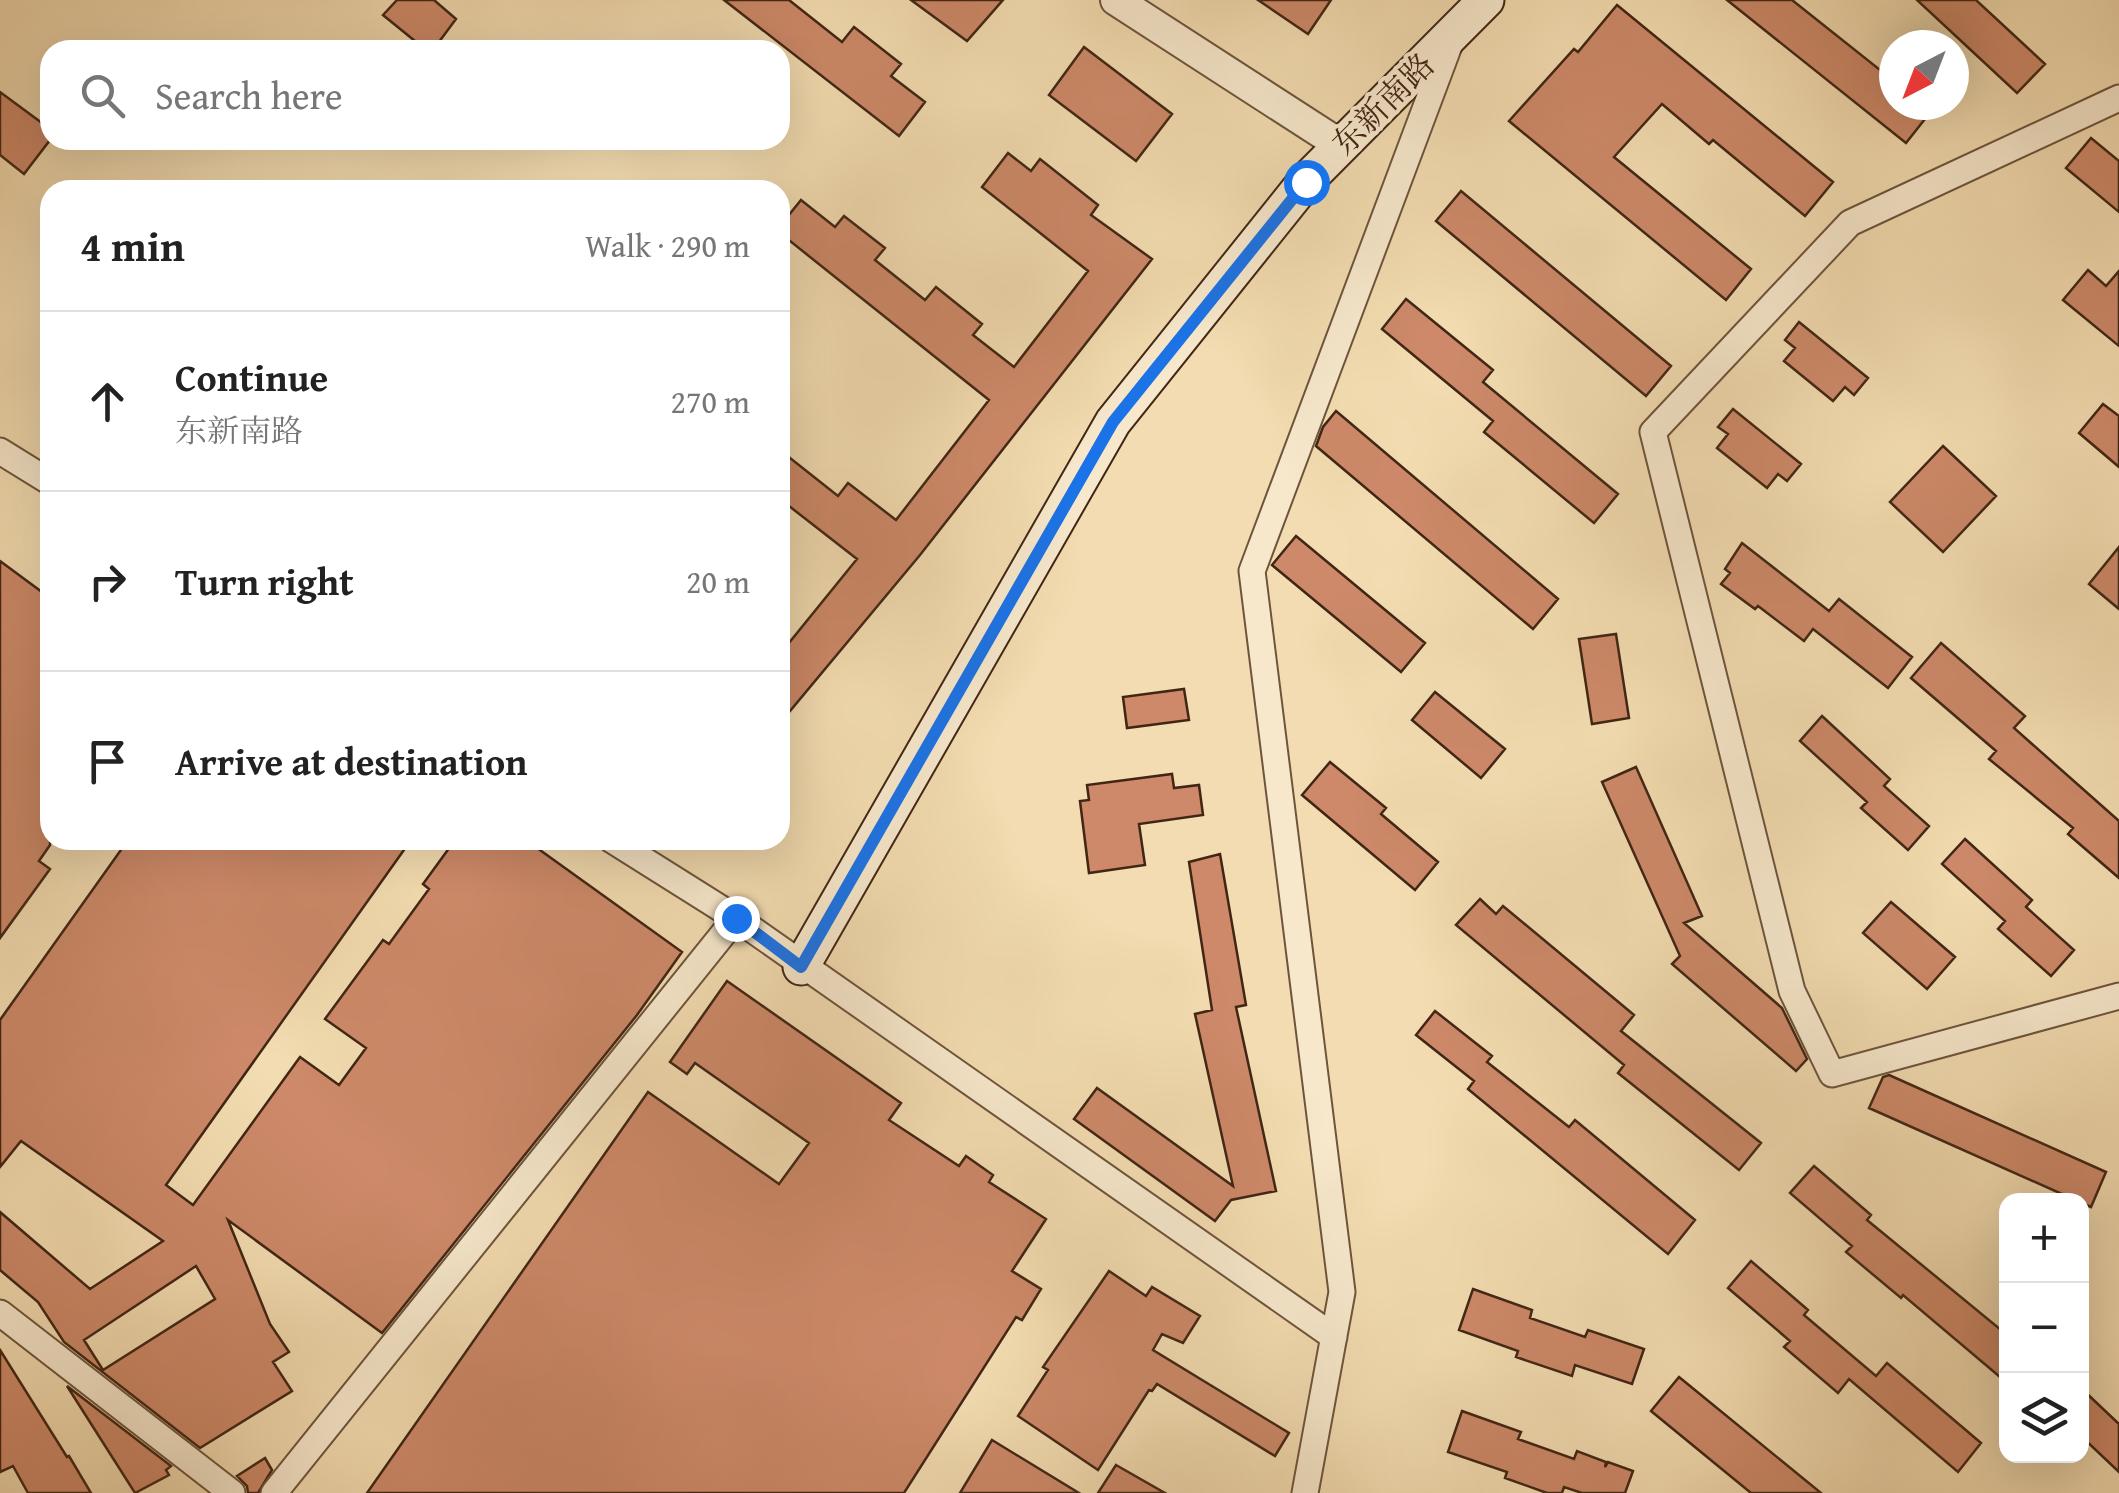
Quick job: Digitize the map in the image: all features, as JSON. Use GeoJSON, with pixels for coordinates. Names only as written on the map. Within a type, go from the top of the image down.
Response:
{"type":"FeatureCollection","features":[{"type":"Feature","properties":{"kind":"main road","name":"东新南路"},"geometry":{"type":"LineString","coordinates":[[801,967],[1113,422],[1306,182],[1486,0]]}},
{"type":"Feature","properties":{"kind":"street"},"geometry":{"type":"LineString","coordinates":[[1116,0],[1342,146]]}},
{"type":"Feature","properties":{"kind":"street"},"geometry":{"type":"LineString","coordinates":[[1305,1493],[1342,1292],[1252,571],[1454,33]]}},
{"type":"Feature","properties":{"kind":"street"},"geometry":{"type":"LineString","coordinates":[[2119,98],[1850,223],[1652,432],[1792,991],[1832,1074],[2119,996]]}},
{"type":"Feature","properties":{"kind":"street"},"geometry":{"type":"LineString","coordinates":[[0,451],[40,476]]}},
{"type":"Feature","properties":{"kind":"street"},"geometry":{"type":"LineString","coordinates":[[628,850],[736,918],[1334,1337]]}},
{"type":"Feature","properties":{"kind":"street"},"geometry":{"type":"LineString","coordinates":[[274,1493],[736,918]]}},
{"type":"Feature","properties":{"kind":"street"},"geometry":{"type":"LineString","coordinates":[[0,1313],[232,1493]]}},
{"type":"Feature","properties":{"kind":"building"},"geometry":{"type":"Polygon","coordinates":[[[397,0],[434,0],[456,19],[440,40],[414,40],[383,15],[397,0]]]}},
{"type":"Feature","properties":{"kind":"building"},"geometry":{"type":"Polygon","coordinates":[[[724,0],[789,0],[842,42],[854,27],[901,64],[891,76],[925,102],[899,136],[790,51],[790,40],[775,40],[724,0]]]}},
{"type":"Feature","properties":{"kind":"building"},"geometry":{"type":"Polygon","coordinates":[[[911,0],[1003,0],[967,41],[911,0]]]}},
{"type":"Feature","properties":{"kind":"building"},"geometry":{"type":"Polygon","coordinates":[[[1258,0],[1331,0],[1308,34],[1258,0]]]}},
{"type":"Feature","properties":{"kind":"building"},"geometry":{"type":"Polygon","coordinates":[[[1727,0],[1792,0],[1879,69],[1879,120],[1924,120],[1906,143],[1727,0]]]}},
{"type":"Feature","properties":{"kind":"building"},"geometry":{"type":"Polygon","coordinates":[[[1917,0],[1976,0],[2045,64],[2017,93],[1969,48],[1969,30],[1949,30],[1917,0]]]}},
{"type":"Feature","properties":{"kind":"building"},"geometry":{"type":"Polygon","coordinates":[[[1617,5],[1833,182],[1805,216],[1713,140],[1709,144],[1662,104],[1614,157],[1751,269],[1726,300],[1509,121],[1574,49],[1578,52],[1617,5]]]}},
{"type":"Feature","properties":{"kind":"building"},"geometry":{"type":"Polygon","coordinates":[[[1084,47],[1172,114],[1136,161],[1049,95],[1084,47]]]}},
{"type":"Feature","properties":{"kind":"building"},"geometry":{"type":"Polygon","coordinates":[[[0,92],[40,122],[42,150],[24,174],[0,155],[0,92]]]}},
{"type":"Feature","properties":{"kind":"building"},"geometry":{"type":"Polygon","coordinates":[[[2091,138],[2119,161],[2119,212],[2066,168],[2091,138]]]}},
{"type":"Feature","properties":{"kind":"building"},"geometry":{"type":"Polygon","coordinates":[[[1008,153],[1031,171],[1040,159],[1098,205],[1091,215],[1152,259],[920,555],[790,711],[790,642],[857,559],[790,507],[790,458],[838,496],[848,483],[896,520],[989,400],[790,241],[790,214],[801,200],[835,227],[844,216],[885,248],[875,260],[925,300],[936,287],[982,324],[973,335],[1014,367],[1088,271],[982,187],[1008,153]]]}},
{"type":"Feature","properties":{"kind":"building"},"geometry":{"type":"Polygon","coordinates":[[[1461,191],[1671,366],[1646,396],[1436,221],[1461,191]]]}},
{"type":"Feature","properties":{"kind":"building"},"geometry":{"type":"Polygon","coordinates":[[[2088,270],[2106,286],[2119,271],[2119,346],[2063,300],[2088,270]]]}},
{"type":"Feature","properties":{"kind":"building"},"geometry":{"type":"Polygon","coordinates":[[[1406,299],[1493,370],[1483,382],[1618,494],[1594,523],[1484,432],[1493,421],[1382,329],[1406,299]]]}},
{"type":"Feature","properties":{"kind":"building"},"geometry":{"type":"Polygon","coordinates":[[[1799,322],[1868,378],[1854,395],[1845,387],[1833,401],[1784,361],[1795,348],[1785,340],[1799,322]]]}},
{"type":"Feature","properties":{"kind":"building"},"geometry":{"type":"Polygon","coordinates":[[[2103,404],[2119,416],[2119,467],[2079,433],[2103,404]]]}},
{"type":"Feature","properties":{"kind":"building"},"geometry":{"type":"Polygon","coordinates":[[[1733,409],[1801,464],[1787,481],[1778,474],[1767,488],[1717,448],[1728,434],[1718,427],[1733,409]]]}},
{"type":"Feature","properties":{"kind":"building"},"geometry":{"type":"Polygon","coordinates":[[[1336,411],[1558,599],[1533,629],[1316,446],[1323,427],[1336,411]]]}},
{"type":"Feature","properties":{"kind":"building"},"geometry":{"type":"Polygon","coordinates":[[[1943,446],[1996,496],[1943,552],[1890,502],[1943,446]]]}},
{"type":"Feature","properties":{"kind":"building"},"geometry":{"type":"Polygon","coordinates":[[[1296,536],[1425,643],[1401,672],[1272,565],[1296,536]]]}},
{"type":"Feature","properties":{"kind":"building"},"geometry":{"type":"Polygon","coordinates":[[[1742,543],[1829,611],[1839,599],[1912,657],[1888,688],[1813,629],[1804,641],[1721,584],[1730,573],[1725,569],[1742,543]]]}},
{"type":"Feature","properties":{"kind":"building"},"geometry":{"type":"Polygon","coordinates":[[[2119,547],[2119,609],[2089,584],[2119,547]]]}},
{"type":"Feature","properties":{"kind":"building"},"geometry":{"type":"Polygon","coordinates":[[[0,561],[40,591],[40,850],[47,850],[39,861],[50,869],[0,938],[0,561]]]}},
{"type":"Feature","properties":{"kind":"building"},"geometry":{"type":"Polygon","coordinates":[[[1616,634],[1629,718],[1592,724],[1579,639],[1616,634]]]}},
{"type":"Feature","properties":{"kind":"building"},"geometry":{"type":"Polygon","coordinates":[[[1941,643],[2025,716],[2014,728],[2119,821],[2119,878],[2068,834],[2073,828],[1989,759],[1996,751],[1911,678],[1941,643]]]}},
{"type":"Feature","properties":{"kind":"building"},"geometry":{"type":"Polygon","coordinates":[[[1184,689],[1189,720],[1127,728],[1123,697],[1184,689]]]}},
{"type":"Feature","properties":{"kind":"building"},"geometry":{"type":"Polygon","coordinates":[[[1435,692],[1505,749],[1481,778],[1412,720],[1435,692]]]}},
{"type":"Feature","properties":{"kind":"building"},"geometry":{"type":"Polygon","coordinates":[[[1822,716],[1890,779],[1884,786],[1929,826],[1908,850],[1861,808],[1867,802],[1800,741],[1822,716]]]}},
{"type":"Feature","properties":{"kind":"building"},"geometry":{"type":"Polygon","coordinates":[[[1330,762],[1386,808],[1381,814],[1438,862],[1415,890],[1302,795],[1330,762]]]}},
{"type":"Feature","properties":{"kind":"building"},"geometry":{"type":"Polygon","coordinates":[[[1636,767],[1702,916],[1684,923],[1782,1008],[1807,1059],[1796,1071],[1672,964],[1680,956],[1602,782],[1636,767]]]}},
{"type":"Feature","properties":{"kind":"building"},"geometry":{"type":"Polygon","coordinates":[[[1172,774],[1174,788],[1199,785],[1203,815],[1139,824],[1145,865],[1089,873],[1080,801],[1089,800],[1087,785],[1172,774]]]}},
{"type":"Feature","properties":{"kind":"building"},"geometry":{"type":"Polygon","coordinates":[[[1965,839],[2032,900],[2026,907],[2074,950],[2051,976],[1998,929],[2005,921],[1942,864],[1965,839]]]}},
{"type":"Feature","properties":{"kind":"building"},"geometry":{"type":"Polygon","coordinates":[[[121,850],[404,850],[166,1185],[193,1205],[300,1057],[339,1085],[366,1048],[325,1019],[383,940],[389,944],[429,889],[423,884],[448,850],[540,850],[682,952],[637,1015],[382,1333],[228,1220],[270,1324],[289,1352],[273,1362],[292,1391],[200,1448],[64,1342],[38,1302],[0,1270],[0,1212],[90,1289],[163,1241],[21,1141],[0,1167],[0,1020],[121,850]],[[196,1266],[84,1340],[103,1370],[215,1299],[196,1266]]]}},
{"type":"Feature","properties":{"kind":"building"},"geometry":{"type":"Polygon","coordinates":[[[1220,854],[1246,1005],[1236,1007],[1276,1191],[1231,1200],[1215,1221],[1074,1119],[1097,1088],[1233,1186],[1195,1014],[1212,1010],[1189,862],[1220,854]]]}},
{"type":"Feature","properties":{"kind":"building"},"geometry":{"type":"Polygon","coordinates":[[[1480,899],[1496,914],[1503,906],[1634,1015],[1621,1031],[1761,1143],[1739,1170],[1618,1073],[1624,1065],[1456,925],[1480,899]]]}},
{"type":"Feature","properties":{"kind":"building"},"geometry":{"type":"Polygon","coordinates":[[[1891,902],[1955,957],[1927,989],[1863,933],[1891,902]]]}},
{"type":"Feature","properties":{"kind":"building"},"geometry":{"type":"Polygon","coordinates":[[[727,981],[901,1103],[889,1120],[959,1166],[966,1156],[993,1175],[989,1182],[1046,1219],[1012,1271],[1041,1289],[1022,1320],[1016,1317],[904,1493],[367,1493],[648,1092],[779,1184],[809,1143],[695,1063],[687,1074],[670,1062],[727,981]]]}},
{"type":"Feature","properties":{"kind":"building"},"geometry":{"type":"Polygon","coordinates":[[[1435,1011],[1492,1056],[1487,1062],[1569,1127],[1575,1120],[1695,1220],[1668,1254],[1468,1089],[1474,1081],[1416,1035],[1435,1011]]]}},
{"type":"Feature","properties":{"kind":"building"},"geometry":{"type":"Polygon","coordinates":[[[1889,1075],[2106,1172],[2091,1207],[2089,1193],[2060,1193],[1869,1108],[1883,1077],[1889,1075]]]}},
{"type":"Feature","properties":{"kind":"building"},"geometry":{"type":"Polygon","coordinates":[[[1814,1166],[1871,1215],[1867,1220],[1999,1328],[1999,1376],[1846,1252],[1852,1246],[1790,1193],[1814,1166]]]}},
{"type":"Feature","properties":{"kind":"building"},"geometry":{"type":"Polygon","coordinates":[[[1751,1261],[1808,1310],[1804,1315],[1876,1376],[1887,1363],[1981,1443],[1958,1472],[1849,1379],[1838,1393],[1784,1347],[1790,1341],[1728,1288],[1751,1261]]]}},
{"type":"Feature","properties":{"kind":"building"},"geometry":{"type":"Polygon","coordinates":[[[1109,1271],[1146,1296],[1152,1287],[1200,1316],[1183,1343],[1162,1334],[1153,1350],[1289,1433],[1275,1456],[1157,1384],[1149,1390],[1098,1470],[1018,1416],[1048,1370],[1043,1367],[1109,1271]]]}},
{"type":"Feature","properties":{"kind":"building"},"geometry":{"type":"Polygon","coordinates":[[[1473,1289],[1532,1310],[1530,1318],[1585,1337],[1588,1330],[1644,1349],[1632,1384],[1575,1365],[1572,1376],[1516,1357],[1518,1351],[1459,1330],[1473,1289]]]}},
{"type":"Feature","properties":{"kind":"building"},"geometry":{"type":"Polygon","coordinates":[[[0,1350],[91,1493],[28,1493],[13,1466],[0,1472],[0,1350]]]}},
{"type":"Feature","properties":{"kind":"building"},"geometry":{"type":"Polygon","coordinates":[[[1679,1377],[1821,1493],[1751,1493],[1651,1411],[1679,1377]]]}},
{"type":"Feature","properties":{"kind":"building"},"geometry":{"type":"Polygon","coordinates":[[[67,1386],[171,1466],[166,1470],[169,1475],[135,1493],[67,1386]]]}},
{"type":"Feature","properties":{"kind":"building"},"geometry":{"type":"Polygon","coordinates":[[[2089,1396],[2119,1424],[2119,1472],[2089,1444],[2089,1396]]]}},
{"type":"Feature","properties":{"kind":"building"},"geometry":{"type":"Polygon","coordinates":[[[1462,1411],[1521,1432],[1518,1439],[1574,1459],[1577,1451],[1606,1462],[1605,1467],[1608,1462],[1633,1471],[1625,1493],[1582,1493],[1564,1487],[1562,1493],[1547,1493],[1505,1478],[1507,1472],[1448,1452],[1462,1411]]]}},
{"type":"Feature","properties":{"kind":"building"},"geometry":{"type":"Polygon","coordinates":[[[992,1440],[1079,1493],[960,1493],[992,1440]]]}},
{"type":"Feature","properties":{"kind":"building"},"geometry":{"type":"Polygon","coordinates":[[[265,1458],[272,1470],[258,1493],[248,1493],[237,1476],[265,1458]]]}},
{"type":"Feature","properties":{"kind":"building"},"geometry":{"type":"Polygon","coordinates":[[[1116,1465],[1165,1493],[1098,1493],[1116,1465]]]}},
{"type":"Feature","properties":{"kind":"route"},"geometry":{"type":"LineString","coordinates":[[736,918],[801,967],[1113,422],[1306,182]]}}]}
